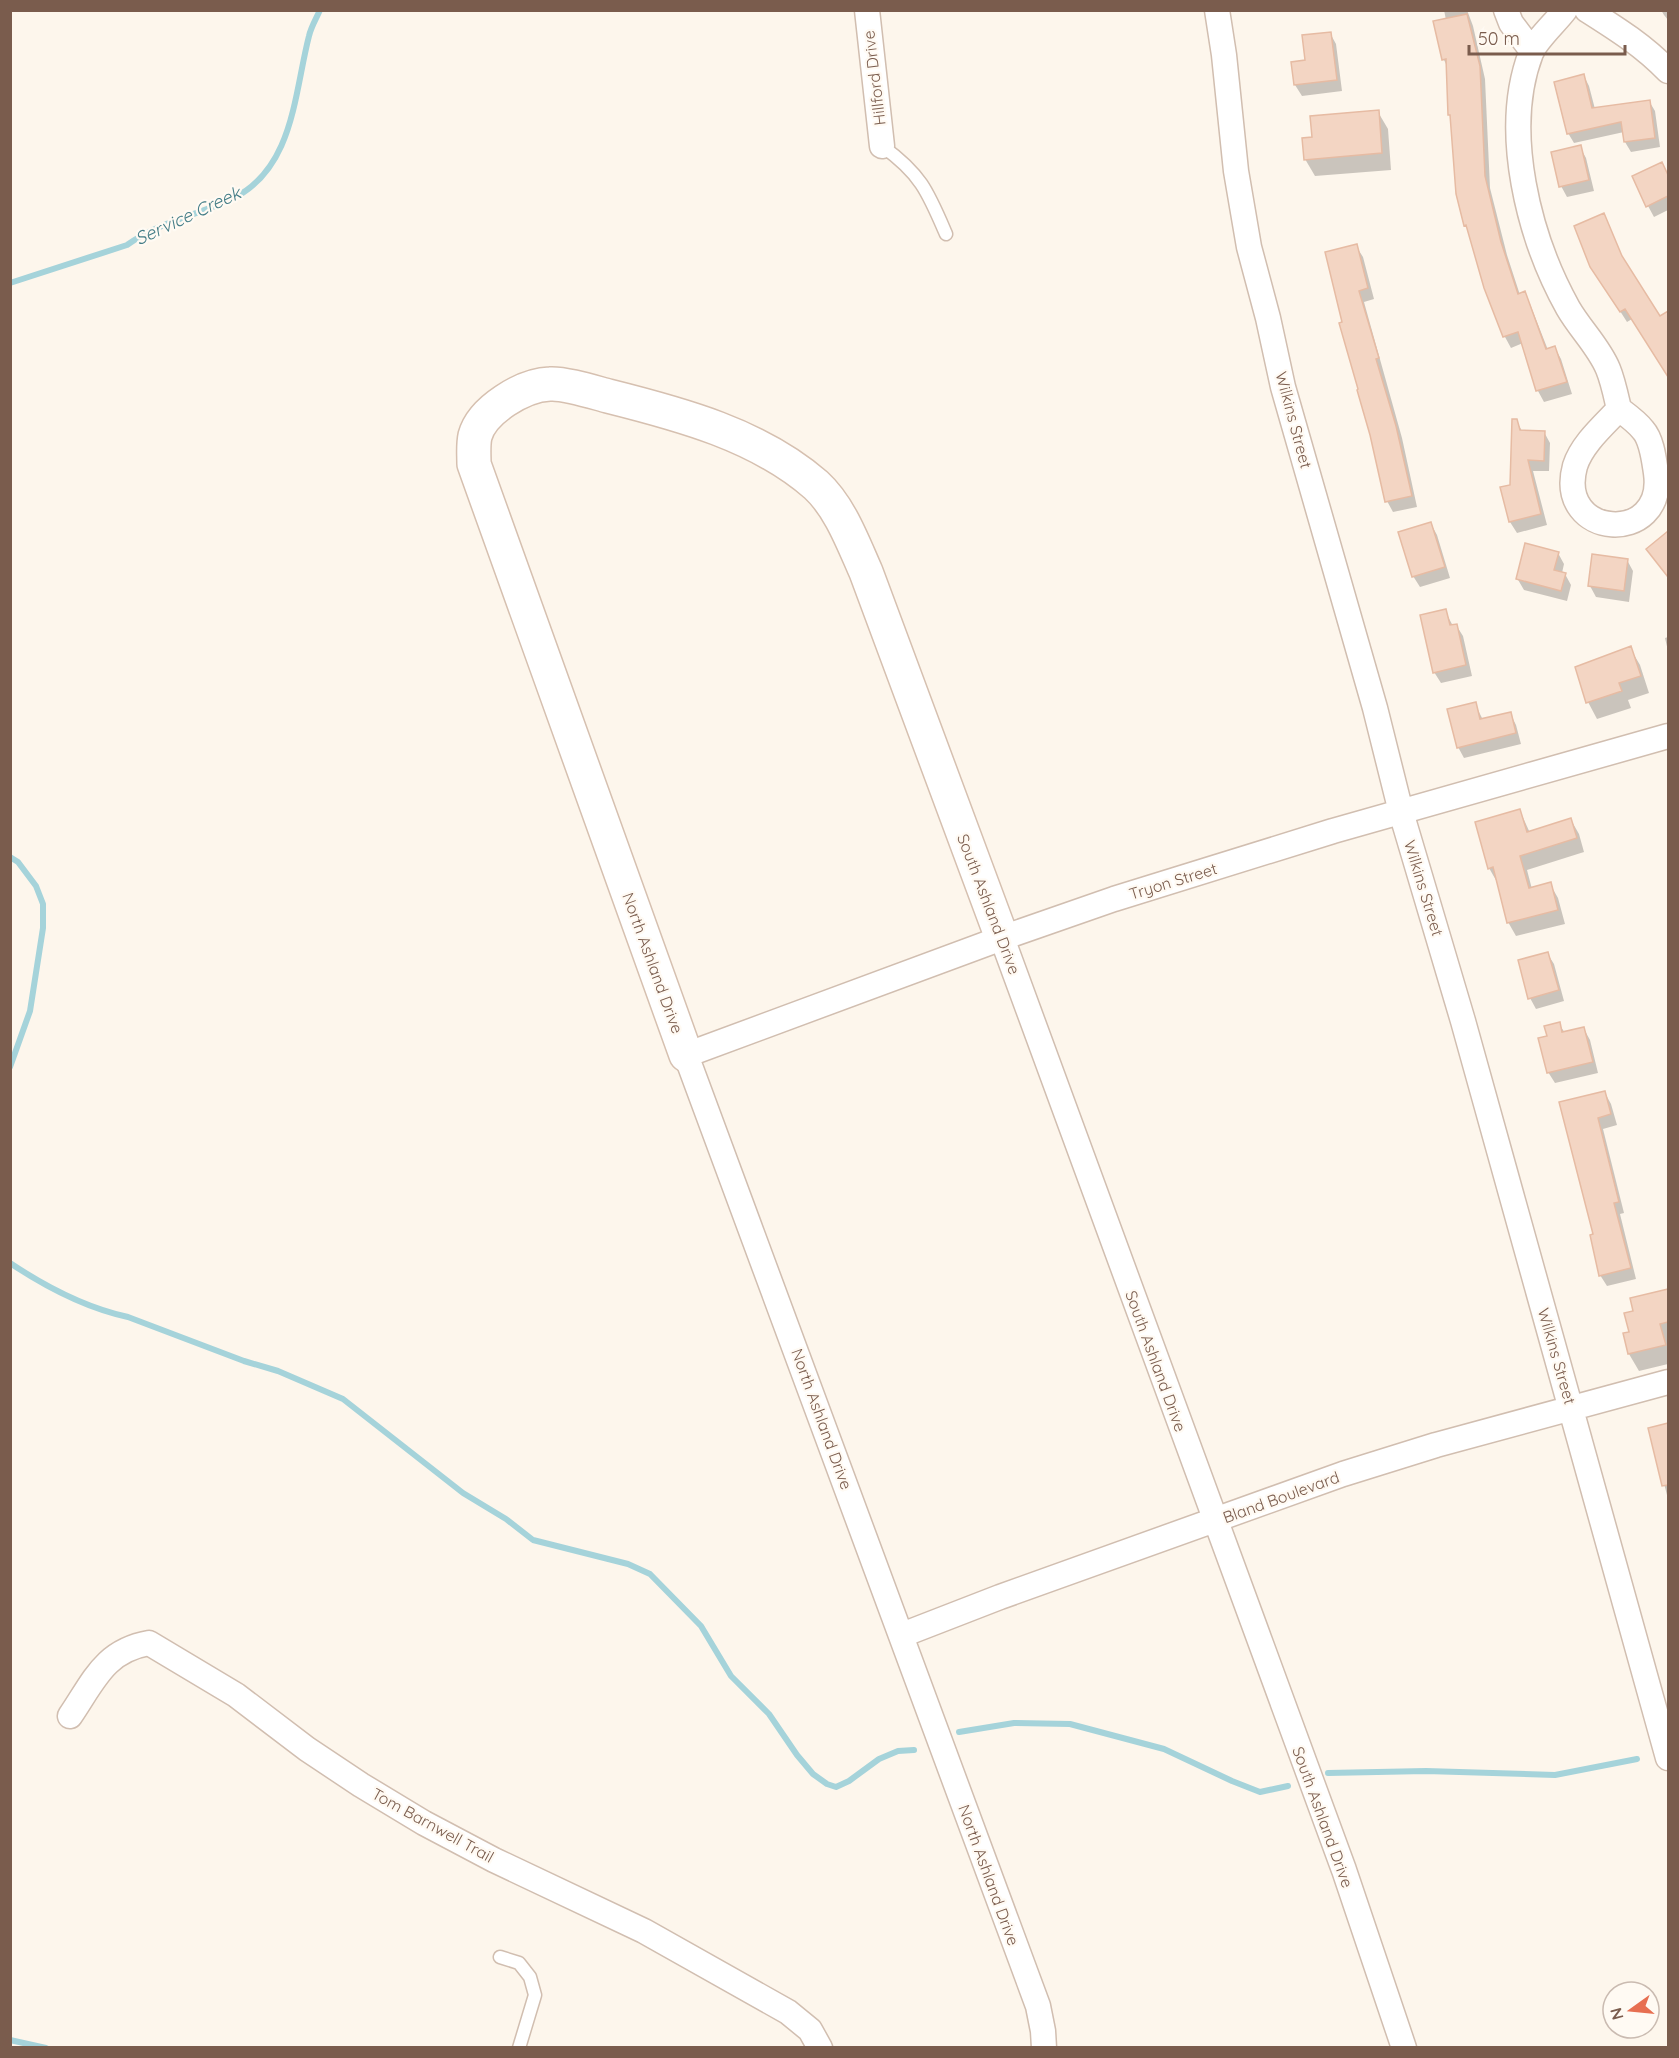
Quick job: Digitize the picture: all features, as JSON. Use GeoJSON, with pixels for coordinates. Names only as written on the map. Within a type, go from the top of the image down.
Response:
{"type":"FeatureCollection","features":[{"type":"Feature","properties":{"kind":"street","name":"Hillford Drive"},"geometry":{"type":"LineString","coordinates":[[867,10],[882,146]]}},
{"type":"Feature","properties":{"kind":"street","name":"Wilkins Street"},"geometry":{"type":"LineString","coordinates":[[1217,10],[1236,171],[1249,247],[1283,387],[1375,708],[1401,812],[1463,1020],[1668,1758]]}},
{"type":"Feature","properties":{"kind":"street"},"geometry":{"type":"LineString","coordinates":[[1506,10],[1511,22],[1532,51]]}},
{"type":"Feature","properties":{"kind":"street"},"geometry":{"type":"LineString","coordinates":[[1565,10],[1532,51],[1523,86],[1519,126],[1522,177],[1535,235],[1549,270],[1568,309],[1608,368],[1619,409],[1645,431],[1653,453],[1658,486],[1652,505],[1638,519],[1619,526],[1603,524],[1590,518],[1578,503],[1573,484],[1576,465],[1584,450],[1599,429],[1619,409]]}},
{"type":"Feature","properties":{"kind":"street"},"geometry":{"type":"LineString","coordinates":[[1587,10],[1647,50],[1668,71]]}},
{"type":"Feature","properties":{"kind":"street","name":"North Ashland Drive"},"geometry":{"type":"LineString","coordinates":[[904,676],[866,572],[838,514],[818,486],[790,466],[747,441],[669,411],[550,384],[521,390],[484,418],[475,437],[474,464],[686,1055],[1038,2006],[1044,2048]]}},
{"type":"Feature","properties":{"kind":"street","name":"South Ashland Drive"},"geometry":{"type":"LineString","coordinates":[[904,676],[1344,1870],[1404,2048]]}},
{"type":"Feature","properties":{"kind":"street","name":"Tryon Street"},"geometry":{"type":"LineString","coordinates":[[686,1055],[1114,899],[1401,812],[1668,736]]}},
{"type":"Feature","properties":{"kind":"street","name":"Bland Boulevard"},"geometry":{"type":"LineString","coordinates":[[902,1635],[1000,1597],[1343,1474],[1668,1382]]}},
{"type":"Feature","properties":{"kind":"street","name":"Tom Barnwell Trail"},"geometry":{"type":"LineString","coordinates":[[70,1716],[104,1666],[116,1654],[132,1646],[149,1643],[236,1695],[316,1755],[424,1823],[494,1860],[644,1931],[788,2012],[810,2030],[820,2048]]}},
{"type":"Feature","properties":{"kind":"lane"},"geometry":{"type":"LineString","coordinates":[[882,146],[904,162],[926,189],[946,234]]}},
{"type":"Feature","properties":{"kind":"lane"},"geometry":{"type":"LineString","coordinates":[[500,1957],[519,1963],[530,1977],[535,1995],[519,2048]]}},
{"type":"Feature","properties":{"kind":"building"},"geometry":{"type":"Polygon","coordinates":[[[1467,14],[1480,66],[1485,176],[1501,242],[1518,294],[1525,291],[1546,349],[1555,346],[1567,382],[1536,391],[1518,332],[1503,337],[1484,288],[1456,194],[1450,115],[1448,115],[1446,59],[1442,60],[1433,21],[1467,14]]]}},
{"type":"Feature","properties":{"kind":"building"},"geometry":{"type":"Polygon","coordinates":[[[1331,32],[1337,80],[1294,85],[1291,62],[1305,60],[1302,35],[1331,32]]]}},
{"type":"Feature","properties":{"kind":"building"},"geometry":{"type":"Polygon","coordinates":[[[1584,74],[1592,108],[1650,100],[1655,138],[1624,142],[1621,122],[1567,134],[1554,82],[1584,74]]]}},
{"type":"Feature","properties":{"kind":"building"},"geometry":{"type":"Polygon","coordinates":[[[1379,110],[1382,153],[1304,160],[1302,138],[1312,137],[1310,116],[1379,110]]]}},
{"type":"Feature","properties":{"kind":"building"},"geometry":{"type":"Polygon","coordinates":[[[1581,145],[1589,180],[1559,187],[1551,152],[1581,145]]]}},
{"type":"Feature","properties":{"kind":"building"},"geometry":{"type":"Polygon","coordinates":[[[1662,162],[1668,175],[1668,196],[1646,207],[1632,176],[1662,162]]]}},
{"type":"Feature","properties":{"kind":"building"},"geometry":{"type":"Polygon","coordinates":[[[1604,213],[1622,256],[1660,316],[1668,311],[1668,377],[1625,309],[1620,312],[1590,267],[1574,226],[1604,213]]]}},
{"type":"Feature","properties":{"kind":"building"},"geometry":{"type":"Polygon","coordinates":[[[1357,244],[1368,288],[1359,291],[1379,358],[1376,359],[1396,426],[1412,496],[1385,502],[1370,435],[1339,323],[1342,322],[1325,252],[1357,244]]]}},
{"type":"Feature","properties":{"kind":"building"},"geometry":{"type":"Polygon","coordinates":[[[1512,419],[1517,419],[1520,430],[1545,431],[1544,461],[1528,460],[1541,514],[1509,522],[1500,487],[1510,485],[1512,419]]]}},
{"type":"Feature","properties":{"kind":"building"},"geometry":{"type":"Polygon","coordinates":[[[1431,522],[1445,567],[1412,577],[1398,532],[1431,522]]]}},
{"type":"Feature","properties":{"kind":"building"},"geometry":{"type":"Polygon","coordinates":[[[1668,531],[1668,577],[1646,549],[1668,531]]]}},
{"type":"Feature","properties":{"kind":"building"},"geometry":{"type":"Polygon","coordinates":[[[1525,543],[1559,552],[1554,570],[1566,573],[1561,591],[1516,579],[1525,543]]]}},
{"type":"Feature","properties":{"kind":"building"},"geometry":{"type":"Polygon","coordinates":[[[1592,554],[1628,559],[1624,591],[1588,586],[1592,554]]]}},
{"type":"Feature","properties":{"kind":"building"},"geometry":{"type":"Polygon","coordinates":[[[1446,609],[1450,625],[1457,624],[1466,665],[1433,673],[1420,615],[1446,609]]]}},
{"type":"Feature","properties":{"kind":"building"},"geometry":{"type":"Polygon","coordinates":[[[1631,646],[1641,676],[1619,683],[1622,691],[1586,703],[1575,667],[1631,646]]]}},
{"type":"Feature","properties":{"kind":"building"},"geometry":{"type":"Polygon","coordinates":[[[1476,702],[1480,719],[1511,712],[1516,733],[1457,748],[1447,709],[1476,702]]]}},
{"type":"Feature","properties":{"kind":"building"},"geometry":{"type":"Polygon","coordinates":[[[1520,809],[1527,832],[1571,818],[1577,838],[1520,856],[1529,888],[1551,882],[1558,910],[1507,923],[1493,867],[1488,869],[1475,822],[1520,809]]]}},
{"type":"Feature","properties":{"kind":"building"},"geometry":{"type":"Polygon","coordinates":[[[1548,952],[1559,990],[1528,999],[1518,960],[1548,952]]]}},
{"type":"Feature","properties":{"kind":"building"},"geometry":{"type":"Polygon","coordinates":[[[1560,1022],[1562,1032],[1584,1027],[1593,1062],[1547,1073],[1538,1038],[1547,1036],[1544,1026],[1560,1022]]]}},
{"type":"Feature","properties":{"kind":"building"},"geometry":{"type":"Polygon","coordinates":[[[1605,1091],[1611,1114],[1598,1118],[1619,1202],[1614,1203],[1631,1268],[1599,1276],[1590,1235],[1593,1234],[1559,1102],[1605,1091]]]}},
{"type":"Feature","properties":{"kind":"building"},"geometry":{"type":"Polygon","coordinates":[[[1668,1289],[1668,1322],[1660,1324],[1666,1345],[1628,1354],[1623,1333],[1629,1332],[1624,1313],[1633,1311],[1630,1298],[1668,1289]]]}},
{"type":"Feature","properties":{"kind":"building"},"geometry":{"type":"Polygon","coordinates":[[[1668,1423],[1668,1485],[1662,1486],[1648,1428],[1668,1423]]]}},
{"type":"Feature","properties":{"kind":"waterway","name":"Service Creek"},"geometry":{"type":"LineString","coordinates":[[10,283],[127,245],[152,230],[232,199],[252,186],[268,169],[280,150],[294,105],[310,33],[320,10]]}},
{"type":"Feature","properties":{"kind":"waterway","name":"Service Creek"},"geometry":{"type":"LineString","coordinates":[[10,857],[18,862],[36,886],[43,904],[43,928],[30,1011],[10,1067]]}},
{"type":"Feature","properties":{"kind":"waterway"},"geometry":{"type":"LineString","coordinates":[[10,1263],[52,1288],[82,1302],[244,1361],[278,1371],[343,1399],[463,1493],[506,1519],[533,1540],[628,1564],[650,1574],[701,1626],[731,1676],[769,1714],[813,1774],[827,1784],[836,1787],[849,1781],[879,1759],[898,1751],[914,1750]]}},
{"type":"Feature","properties":{"kind":"waterway"},"geometry":{"type":"LineString","coordinates":[[959,1732],[1014,1723],[1070,1724],[1164,1749],[1260,1792],[1288,1786]]}},
{"type":"Feature","properties":{"kind":"waterway"},"geometry":{"type":"LineString","coordinates":[[1328,1773],[1426,1771],[1555,1775],[1637,1759]]}},
{"type":"Feature","properties":{"kind":"waterway","name":"Service Creek"},"geometry":{"type":"LineString","coordinates":[[10,2040],[46,2048]]}}]}
